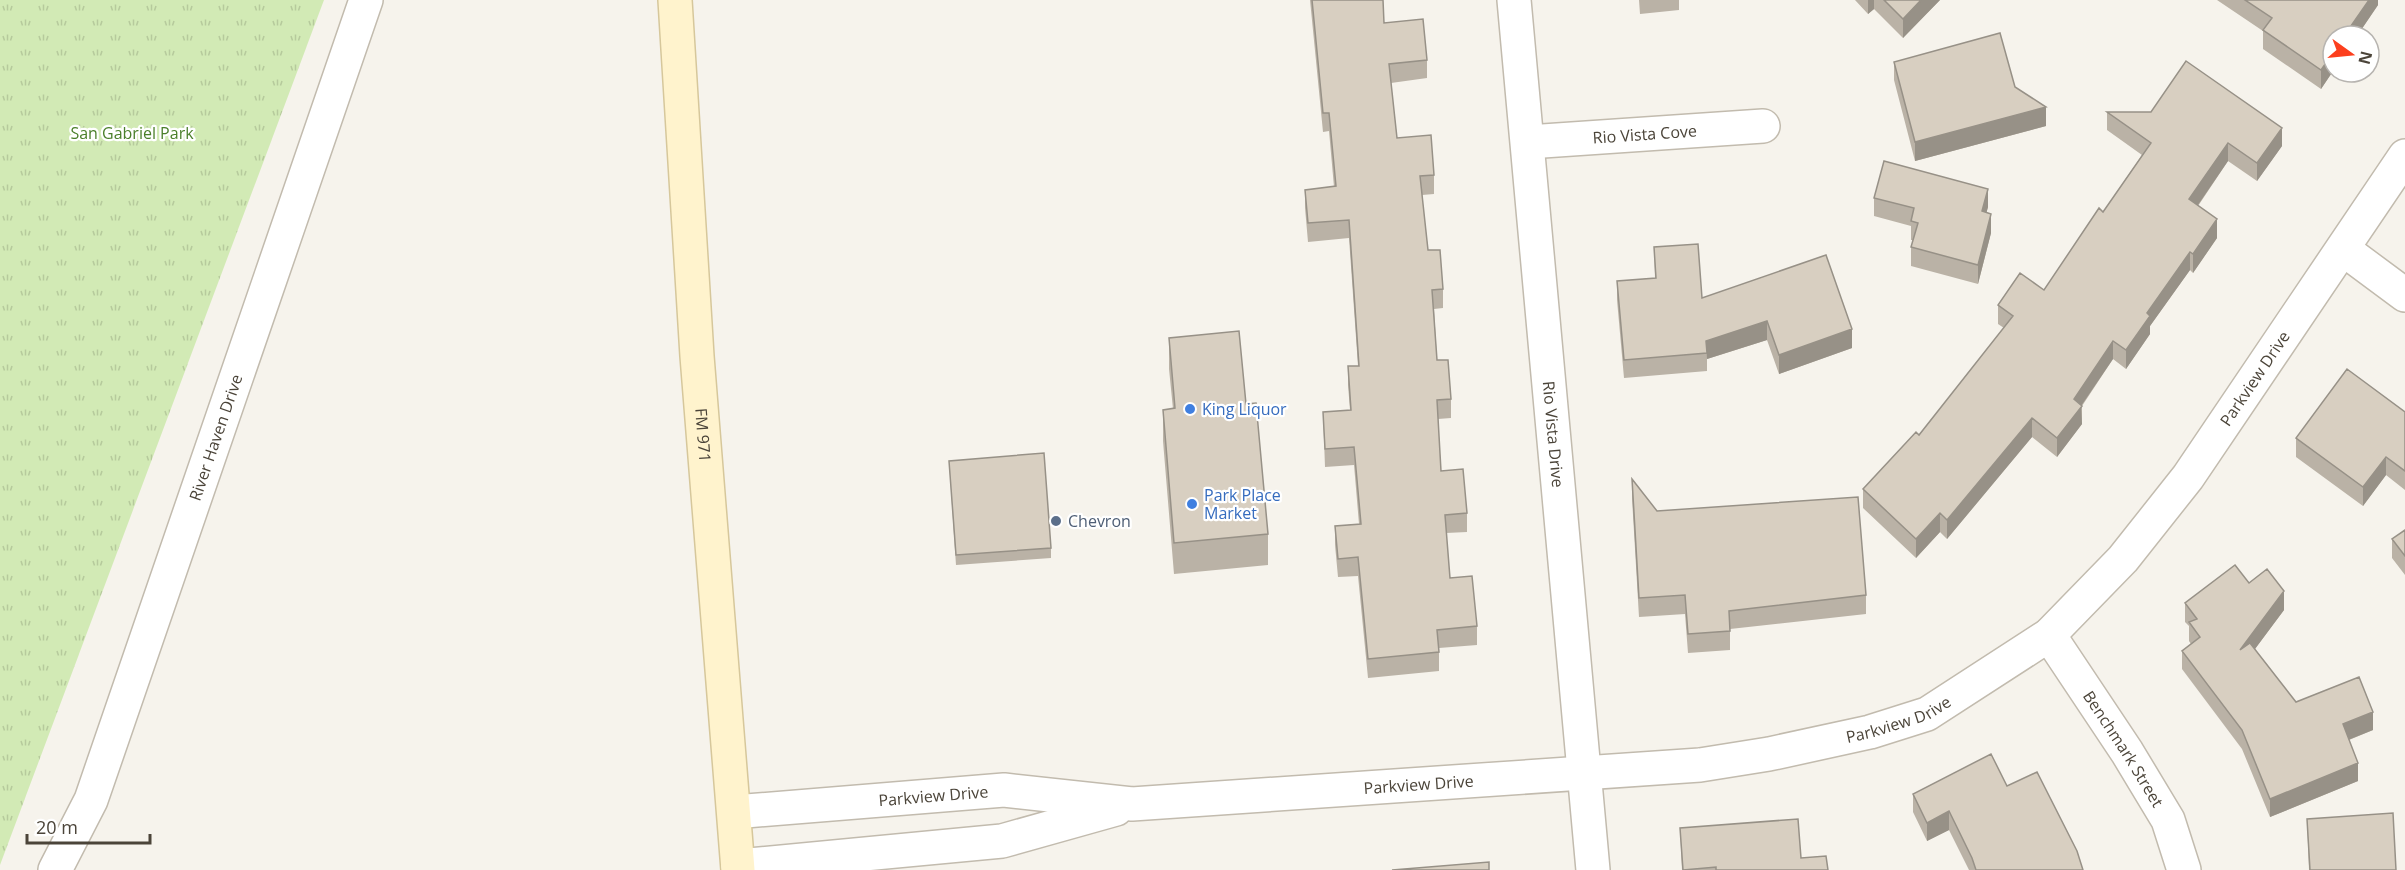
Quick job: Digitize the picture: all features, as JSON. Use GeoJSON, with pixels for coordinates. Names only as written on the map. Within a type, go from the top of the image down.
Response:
{"type":"FeatureCollection","features":[{"type":"Feature","properties":{"kind":"main road","name":"FM 971"},"geometry":{"type":"LineString","coordinates":[[675,0],[697,356],[738,868]]}},
{"type":"Feature","properties":{"kind":"street","name":"River Haven Drive"},"geometry":{"type":"LineString","coordinates":[[55,870],[91,800],[366,0]]}},
{"type":"Feature","properties":{"kind":"street","name":"Rio Vista Drive"},"geometry":{"type":"LineString","coordinates":[[1514,0],[1593,870]]}},
{"type":"Feature","properties":{"kind":"street","name":"Rio Vista Cove"},"geometry":{"type":"LineString","coordinates":[[1528,142],[1763,126]]}},
{"type":"Feature","properties":{"kind":"street","name":"Parkview Drive"},"geometry":{"type":"LineString","coordinates":[[734,812],[1004,790],[1132,804],[1700,765],[1769,754],[1870,732],[1927,714],[2049,635],[2123,559],[2188,477],[2405,156]]}},
{"type":"Feature","properties":{"kind":"street"},"geometry":{"type":"LineString","coordinates":[[2343,249],[2405,295]]}},
{"type":"Feature","properties":{"kind":"street","name":"Benchmark Street"},"geometry":{"type":"LineString","coordinates":[[2049,635],[2127,752],[2168,820],[2184,870]]}},
{"type":"Feature","properties":{"kind":"street","name":"Parkview Drive"},"geometry":{"type":"LineString","coordinates":[[738,868],[1002,841],[1132,804]]}},
{"type":"Feature","properties":{"kind":"green space","name":"San Gabriel Park"},"geometry":{"type":"Polygon","coordinates":[[[0,0],[324,0],[0,865],[0,0]]]}},
{"type":"Feature","properties":{"kind":"building"},"geometry":{"type":"Polygon","coordinates":[[[1312,0],[1383,0],[1384,23],[1423,19],[1427,60],[1389,64],[1397,138],[1431,135],[1434,175],[1420,176],[1428,250],[1440,250],[1443,289],[1432,290],[1437,360],[1448,360],[1451,399],[1437,400],[1441,471],[1463,469],[1467,513],[1445,515],[1450,578],[1472,576],[1477,626],[1437,630],[1439,652],[1368,659],[1358,557],[1338,559],[1335,526],[1361,524],[1354,447],[1325,449],[1323,412],[1351,410],[1348,366],[1359,366],[1349,220],[1308,223],[1305,190],[1336,186],[1329,113],[1323,113],[1312,0]]]}},
{"type":"Feature","properties":{"kind":"building"},"geometry":{"type":"Polygon","coordinates":[[[1884,0],[1921,0],[1903,19],[1884,0]]]}},
{"type":"Feature","properties":{"kind":"building"},"geometry":{"type":"Polygon","coordinates":[[[2245,0],[2369,0],[2352,24],[2321,24],[2321,70],[2263,30],[2272,18],[2245,0]]]}},
{"type":"Feature","properties":{"kind":"building"},"geometry":{"type":"Polygon","coordinates":[[[2000,33],[2015,87],[2046,107],[1915,142],[1894,62],[2000,33]]]}},
{"type":"Feature","properties":{"kind":"building"},"geometry":{"type":"Polygon","coordinates":[[[2186,61],[2282,128],[2257,163],[2228,143],[2189,199],[2217,219],[2193,254],[2190,252],[2147,313],[2150,316],[2126,350],[2113,341],[2074,399],[2082,406],[2057,438],[2032,418],[1947,520],[1940,513],[1916,539],[1863,489],[1916,432],[1919,435],[2013,316],[1998,305],[2020,273],[2044,290],[2099,208],[2103,212],[2151,143],[2107,112],[2151,112],[2186,61]]]}},
{"type":"Feature","properties":{"kind":"building"},"geometry":{"type":"Polygon","coordinates":[[[1884,161],[1988,189],[1982,211],[1991,214],[1978,265],[1911,247],[1918,223],[1911,221],[1914,208],[1874,198],[1884,161]]]}},
{"type":"Feature","properties":{"kind":"building"},"geometry":{"type":"Polygon","coordinates":[[[1698,244],[1702,298],[1826,255],[1852,329],[1779,355],[1767,321],[1706,341],[1707,353],[1624,360],[1617,281],[1656,278],[1654,247],[1698,244]]]}},
{"type":"Feature","properties":{"kind":"building"},"geometry":{"type":"Polygon","coordinates":[[[1239,331],[1246,404],[1256,403],[1268,534],[1174,543],[1163,410],[1175,408],[1169,338],[1239,331]]]}},
{"type":"Feature","properties":{"kind":"building"},"geometry":{"type":"Polygon","coordinates":[[[2347,369],[2405,412],[2405,471],[2386,457],[2363,487],[2296,438],[2347,369]]]}},
{"type":"Feature","properties":{"kind":"building"},"geometry":{"type":"Polygon","coordinates":[[[1044,453],[1051,548],[956,555],[949,461],[1044,453]]]}},
{"type":"Feature","properties":{"kind":"building"},"geometry":{"type":"Polygon","coordinates":[[[1632,479],[1657,511],[1858,497],[1866,595],[1729,611],[1730,631],[1688,634],[1685,595],[1639,598],[1632,479]]]}},
{"type":"Feature","properties":{"kind":"building"},"geometry":{"type":"Polygon","coordinates":[[[2405,530],[2405,556],[2392,539],[2405,530]]]}},
{"type":"Feature","properties":{"kind":"building"},"geometry":{"type":"Polygon","coordinates":[[[2235,565],[2249,583],[2267,569],[2284,591],[2240,650],[2250,643],[2296,702],[2359,677],[2373,712],[2343,724],[2358,763],[2270,799],[2242,730],[2182,651],[2200,637],[2189,622],[2197,619],[2185,603],[2235,565]]]}},
{"type":"Feature","properties":{"kind":"building"},"geometry":{"type":"Polygon","coordinates":[[[1991,754],[2007,786],[2037,772],[2077,851],[2083,870],[1976,870],[1949,811],[1927,823],[1913,794],[1991,754]]]}},
{"type":"Feature","properties":{"kind":"building"},"geometry":{"type":"Polygon","coordinates":[[[2393,813],[2396,870],[2310,870],[2307,819],[2393,813]]]}},
{"type":"Feature","properties":{"kind":"building"},"geometry":{"type":"Polygon","coordinates":[[[1798,819],[1801,858],[1826,856],[1828,870],[1716,870],[1716,867],[1683,870],[1680,828],[1798,819]]]}},
{"type":"Feature","properties":{"kind":"building"},"geometry":{"type":"Polygon","coordinates":[[[1489,862],[1489,870],[1392,870],[1489,862]]]}},
{"type":"Feature","properties":{"kind":"place","name":"King Liquor"},"geometry":{"type":"Point","coordinates":[1190,409]}},
{"type":"Feature","properties":{"kind":"place","name":"Park Place Market"},"geometry":{"type":"Point","coordinates":[1192,504]}},
{"type":"Feature","properties":{"kind":"place","name":"Chevron"},"geometry":{"type":"Point","coordinates":[1056,521]}}]}
